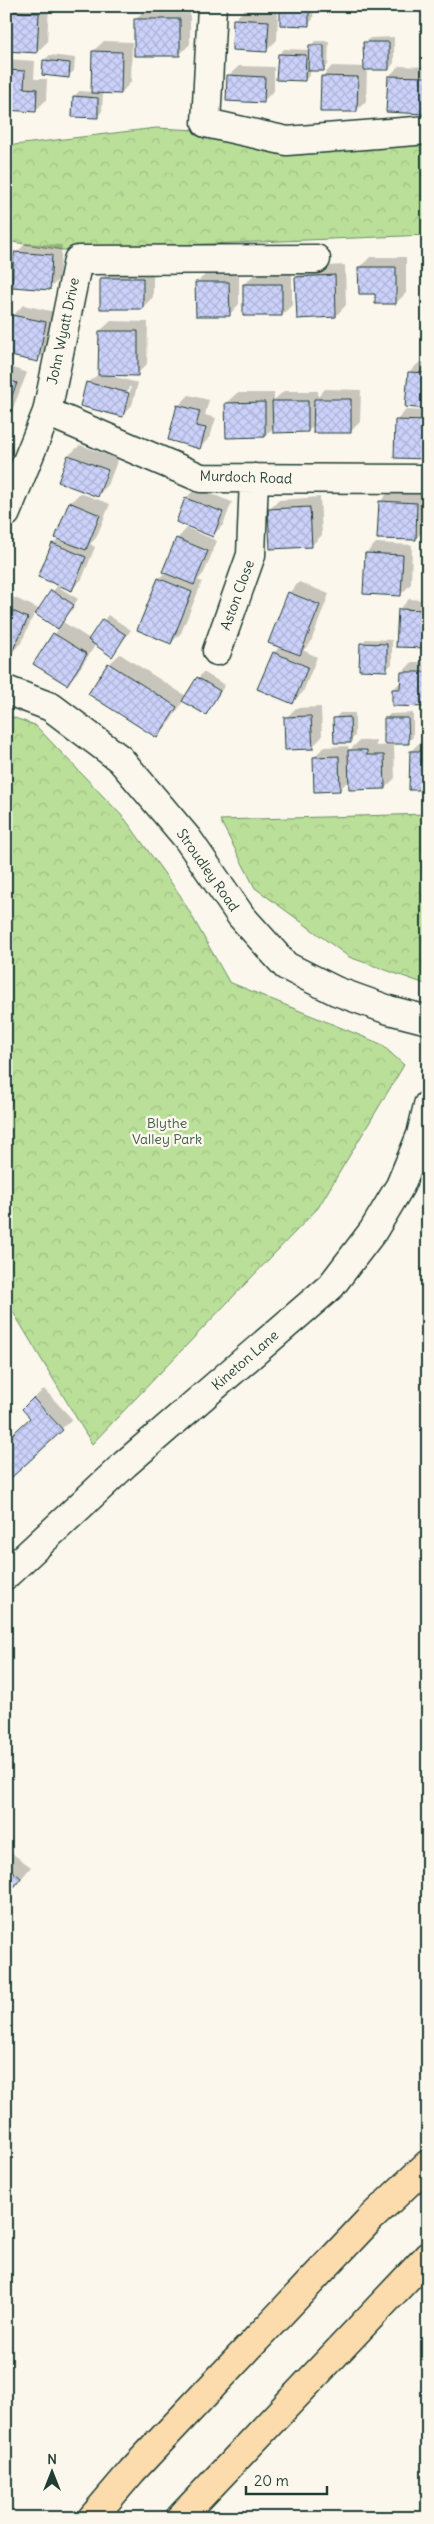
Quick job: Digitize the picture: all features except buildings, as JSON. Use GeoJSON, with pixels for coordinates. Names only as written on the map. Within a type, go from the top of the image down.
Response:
{"type":"FeatureCollection","features":[{"type":"Feature","properties":{"kind":"highway"},"geometry":{"type":"LineString","coordinates":[[92,2518],[132,2471],[370,2218],[428,2164]]}},
{"type":"Feature","properties":{"kind":"highway"},"geometry":{"type":"LineString","coordinates":[[180,2518],[428,2256]]}},
{"type":"Feature","properties":{"kind":"street"},"geometry":{"type":"LineString","coordinates":[[212,6],[206,123],[287,142],[428,130]]}},
{"type":"Feature","properties":{"kind":"street","name":"John Wyatt Drive"},"geometry":{"type":"LineString","coordinates":[[6,513],[47,412],[78,260],[316,259]]}},
{"type":"Feature","properties":{"kind":"street","name":"Murdoch Road"},"geometry":{"type":"LineString","coordinates":[[47,412],[201,478],[428,478]]}},
{"type":"Feature","properties":{"kind":"street","name":"Aston Close"},"geometry":{"type":"LineString","coordinates":[[217,651],[251,555],[254,478]]}},
{"type":"Feature","properties":{"kind":"street","name":"Stroudley Road"},"geometry":{"type":"LineString","coordinates":[[6,690],[51,707],[120,759],[187,838],[241,916],[286,966],[345,994],[389,1010],[428,1020]]}},
{"type":"Feature","properties":{"kind":"street","name":"Kineton Lane"},"geometry":{"type":"LineString","coordinates":[[6,1574],[125,1464],[331,1286],[373,1231],[400,1186],[421,1135],[428,1105]]}},
{"type":"Feature","properties":{"kind":"green space"},"geometry":{"type":"Polygon","coordinates":[[[156,128],[428,141],[428,235],[63,250],[6,241],[6,146],[156,128]]]}},
{"type":"Feature","properties":{"kind":"green space","name":"Blythe Valley Park"},"geometry":{"type":"Polygon","coordinates":[[[6,715],[35,725],[125,819],[180,895],[229,982],[381,1044],[404,1065],[318,1208],[92,1444],[6,1300],[6,715]]]}},
{"type":"Feature","properties":{"kind":"green space"},"geometry":{"type":"Polygon","coordinates":[[[428,814],[428,985],[349,957],[255,888],[220,820],[428,814]]]}}]}
